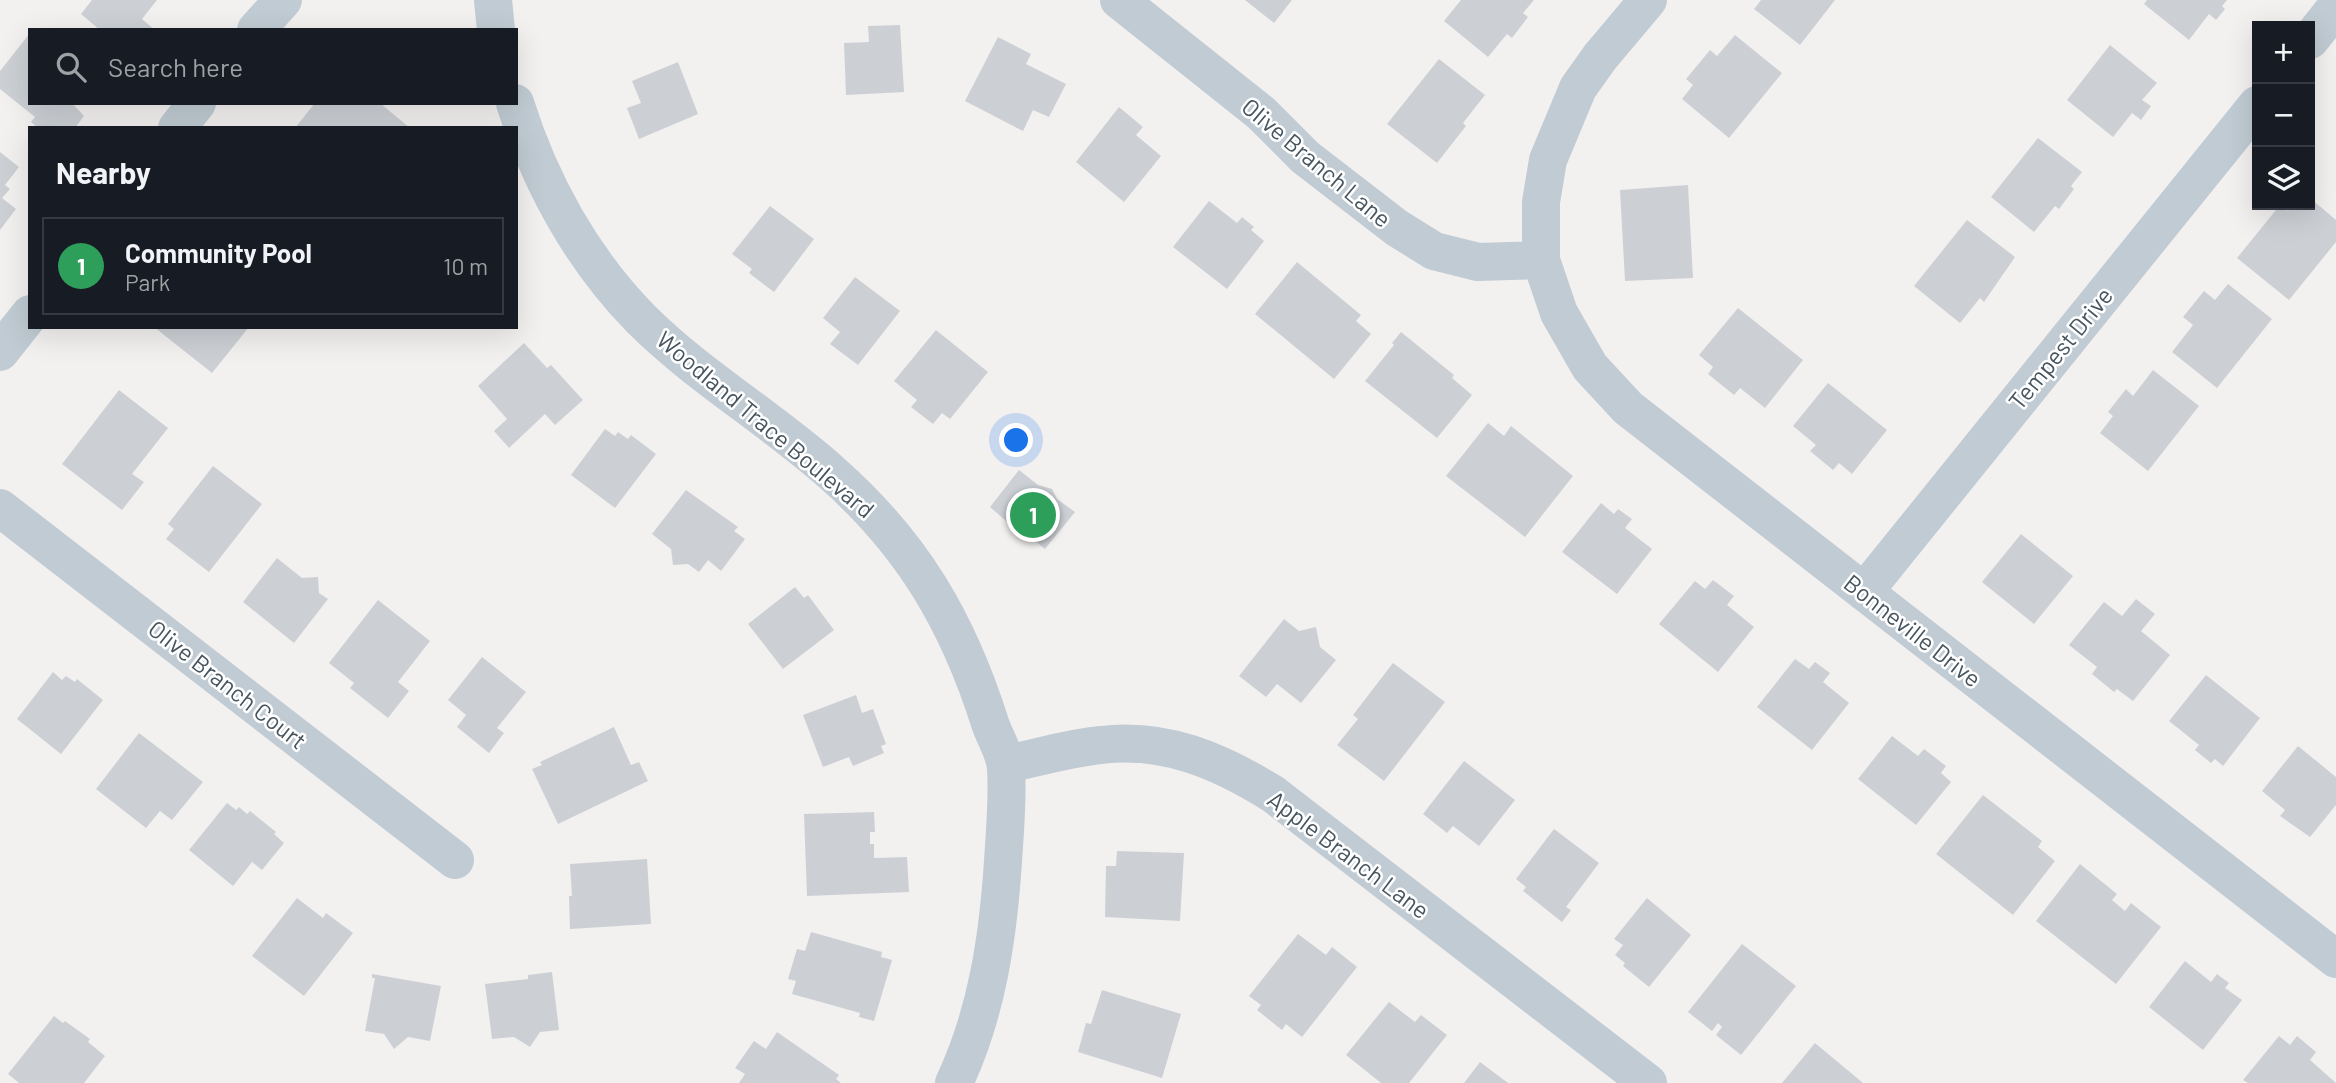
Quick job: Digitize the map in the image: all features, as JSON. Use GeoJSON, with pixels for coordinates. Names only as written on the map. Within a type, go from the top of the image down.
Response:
{"type":"FeatureCollection","features":[{"type":"Feature","properties":{"kind":"street"},"geometry":{"type":"LineString","coordinates":[[258,28],[284,0]]}},
{"type":"Feature","properties":{"kind":"street"},"geometry":{"type":"LineString","coordinates":[[493,0],[496,28]]}},
{"type":"Feature","properties":{"kind":"street","name":"Olive Branch Lane"},"geometry":{"type":"LineString","coordinates":[[1119,0],[1261,113],[1305,157],[1396,229],[1434,251],[1478,262],[1541,260]]}},
{"type":"Feature","properties":{"kind":"street","name":"Bonneville Drive"},"geometry":{"type":"LineString","coordinates":[[1647,0],[1578,88],[1548,160],[1541,202],[1541,260],[1559,313],[1590,368],[1628,408],[2336,959]]}},
{"type":"Feature","properties":{"kind":"street"},"geometry":{"type":"LineString","coordinates":[[2315,34],[2336,7]]}},
{"type":"Feature","properties":{"kind":"street"},"geometry":{"type":"LineString","coordinates":[[179,126],[195,105]]}},
{"type":"Feature","properties":{"kind":"street","name":"Woodland Trace Boulevard"},"geometry":{"type":"LineString","coordinates":[[516,105],[533,155],[565,219],[593,261],[640,317],[673,348],[833,473],[881,520],[906,551],[954,629],[967,657],[1006,764],[1000,917],[989,984],[954,1083]]}},
{"type":"Feature","properties":{"kind":"street","name":"Tempest Drive"},"geometry":{"type":"LineString","coordinates":[[1864,592],[2252,111]]}},
{"type":"Feature","properties":{"kind":"street"},"geometry":{"type":"LineString","coordinates":[[0,352],[28,317]]}},
{"type":"Feature","properties":{"kind":"street","name":"Olive Branch Court"},"geometry":{"type":"LineString","coordinates":[[0,508],[455,860]]}},
{"type":"Feature","properties":{"kind":"street","name":"Apple Branch Lane"},"geometry":{"type":"LineString","coordinates":[[1006,764],[1101,744],[1150,744],[1191,754],[1236,771],[1273,794],[1648,1083]]}},
{"type":"Feature","properties":{"kind":"building"},"geometry":{"type":"Polygon","coordinates":[[[92,0],[157,0],[142,19],[153,28],[98,28],[81,14],[92,0]]]}},
{"type":"Feature","properties":{"kind":"building"},"geometry":{"type":"Polygon","coordinates":[[[1245,0],[1292,0],[1274,23],[1245,0]]]}},
{"type":"Feature","properties":{"kind":"building"},"geometry":{"type":"Polygon","coordinates":[[[1461,0],[1534,0],[1523,13],[1528,17],[1512,38],[1507,34],[1488,57],[1444,21],[1461,0]]]}},
{"type":"Feature","properties":{"kind":"building"},"geometry":{"type":"Polygon","coordinates":[[[1761,0],[1835,0],[1800,45],[1754,9],[1761,0]]]}},
{"type":"Feature","properties":{"kind":"building"},"geometry":{"type":"Polygon","coordinates":[[[2147,0],[2227,0],[2222,6],[2225,9],[2216,20],[2209,14],[2189,40],[2144,4],[2147,0]]]}},
{"type":"Feature","properties":{"kind":"building"},"geometry":{"type":"Polygon","coordinates":[[[900,25],[904,92],[846,95],[844,43],[869,42],[868,26],[900,25]]]}},
{"type":"Feature","properties":{"kind":"building"},"geometry":{"type":"Polygon","coordinates":[[[1735,35],[1782,73],[1729,138],[1682,99],[1693,85],[1686,79],[1710,50],[1717,56],[1735,35]]]}},
{"type":"Feature","properties":{"kind":"building"},"geometry":{"type":"Polygon","coordinates":[[[28,36],[28,105],[74,105],[84,116],[76,126],[36,126],[31,122],[35,117],[0,89],[0,71],[28,36]]]}},
{"type":"Feature","properties":{"kind":"building"},"geometry":{"type":"Polygon","coordinates":[[[998,37],[1031,54],[1026,64],[1066,84],[1049,117],[1033,110],[1023,131],[965,101],[998,37]]]}},
{"type":"Feature","properties":{"kind":"building"},"geometry":{"type":"Polygon","coordinates":[[[2110,45],[2157,83],[2142,100],[2151,106],[2141,120],[2132,113],[2113,137],[2067,100],[2110,45]]]}},
{"type":"Feature","properties":{"kind":"building"},"geometry":{"type":"Polygon","coordinates":[[[1439,59],[1485,95],[1463,123],[1466,126],[1437,163],[1387,124],[1439,59]]]}},
{"type":"Feature","properties":{"kind":"building"},"geometry":{"type":"Polygon","coordinates":[[[678,62],[698,114],[639,139],[627,108],[641,103],[632,81],[678,62]]]}},
{"type":"Feature","properties":{"kind":"building"},"geometry":{"type":"Polygon","coordinates":[[[313,105],[382,105],[408,126],[297,126],[313,105]]]}},
{"type":"Feature","properties":{"kind":"building"},"geometry":{"type":"Polygon","coordinates":[[[1119,107],[1143,127],[1136,135],[1161,156],[1124,202],[1076,162],[1119,107]]]}},
{"type":"Feature","properties":{"kind":"building"},"geometry":{"type":"Polygon","coordinates":[[[2038,138],[2082,172],[2071,186],[2074,189],[2059,209],[2055,206],[2034,232],[1991,197],[2038,138]]]}},
{"type":"Feature","properties":{"kind":"building"},"geometry":{"type":"Polygon","coordinates":[[[0,152],[19,167],[5,185],[10,189],[2,198],[16,209],[0,230],[0,152]]]}},
{"type":"Feature","properties":{"kind":"building"},"geometry":{"type":"Polygon","coordinates":[[[1688,185],[1693,278],[1625,281],[1620,190],[1688,185]]]}},
{"type":"Feature","properties":{"kind":"building"},"geometry":{"type":"Polygon","coordinates":[[[1209,201],[1237,223],[1242,217],[1254,227],[1251,230],[1264,241],[1227,289],[1173,247],[1209,201]]]}},
{"type":"Feature","properties":{"kind":"building"},"geometry":{"type":"Polygon","coordinates":[[[2315,202],[2336,220],[2336,242],[2289,300],[2237,258],[2276,210],[2315,210],[2315,202]]]}},
{"type":"Feature","properties":{"kind":"building"},"geometry":{"type":"Polygon","coordinates":[[[770,206],[814,239],[774,292],[749,273],[752,269],[732,254],[770,206]]]}},
{"type":"Feature","properties":{"kind":"building"},"geometry":{"type":"Polygon","coordinates":[[[1967,220],[2015,257],[1984,302],[1980,298],[1960,323],[1914,286],[1967,220]]]}},
{"type":"Feature","properties":{"kind":"building"},"geometry":{"type":"Polygon","coordinates":[[[1297,262],[1361,315],[1356,321],[1371,334],[1334,379],[1255,314],[1297,262]]]}},
{"type":"Feature","properties":{"kind":"building"},"geometry":{"type":"Polygon","coordinates":[[[855,277],[900,311],[858,365],[830,344],[840,332],[823,318],[855,277]]]}},
{"type":"Feature","properties":{"kind":"building"},"geometry":{"type":"Polygon","coordinates":[[[2228,284],[2272,319],[2217,388],[2172,352],[2193,325],[2183,317],[2204,291],[2215,300],[2228,284]]]}},
{"type":"Feature","properties":{"kind":"building"},"geometry":{"type":"Polygon","coordinates":[[[1738,308],[1803,360],[1765,408],[1740,388],[1734,395],[1708,374],[1713,367],[1699,355],[1738,308]]]}},
{"type":"Feature","properties":{"kind":"building"},"geometry":{"type":"Polygon","coordinates":[[[157,329],[247,329],[212,373],[157,329]]]}},
{"type":"Feature","properties":{"kind":"building"},"geometry":{"type":"Polygon","coordinates":[[[936,330],[988,372],[950,419],[942,413],[933,424],[911,407],[917,400],[894,381],[936,330]]]}},
{"type":"Feature","properties":{"kind":"building"},"geometry":{"type":"Polygon","coordinates":[[[1401,332],[1454,375],[1452,378],[1472,395],[1437,438],[1365,381],[1401,332]]]}},
{"type":"Feature","properties":{"kind":"building"},"geometry":{"type":"Polygon","coordinates":[[[524,343],[547,368],[551,365],[583,400],[555,425],[545,414],[509,448],[494,431],[507,419],[478,386],[524,343]]]}},
{"type":"Feature","properties":{"kind":"building"},"geometry":{"type":"Polygon","coordinates":[[[2153,370],[2199,406],[2148,471],[2100,433],[2113,416],[2108,412],[2126,389],[2133,396],[2153,370]]]}},
{"type":"Feature","properties":{"kind":"building"},"geometry":{"type":"Polygon","coordinates":[[[1828,383],[1887,430],[1852,474],[1839,463],[1833,470],[1810,451],[1816,445],[1793,426],[1828,383]]]}},
{"type":"Feature","properties":{"kind":"building"},"geometry":{"type":"Polygon","coordinates":[[[119,390],[168,428],[132,474],[144,482],[122,510],[62,464],[119,390]]]}},
{"type":"Feature","properties":{"kind":"building"},"geometry":{"type":"Polygon","coordinates":[[[1488,423],[1504,436],[1511,426],[1573,476],[1525,537],[1446,476],[1488,423]]]}},
{"type":"Feature","properties":{"kind":"building"},"geometry":{"type":"Polygon","coordinates":[[[605,429],[615,436],[618,432],[628,439],[631,435],[656,454],[615,508],[571,475],[605,429]]]}},
{"type":"Feature","properties":{"kind":"building"},"geometry":{"type":"Polygon","coordinates":[[[213,466],[262,504],[209,572],[166,539],[174,529],[168,524],[213,466]]]}},
{"type":"Feature","properties":{"kind":"building"},"geometry":{"type":"Polygon","coordinates":[[[1019,470],[1038,485],[1052,489],[1057,499],[1075,512],[1045,549],[1030,537],[1028,540],[990,507],[1019,470]]]}},
{"type":"Feature","properties":{"kind":"building"},"geometry":{"type":"Polygon","coordinates":[[[686,490],[738,527],[734,531],[745,539],[721,571],[708,560],[699,572],[688,564],[673,565],[671,549],[652,534],[686,490]]]}},
{"type":"Feature","properties":{"kind":"building"},"geometry":{"type":"Polygon","coordinates":[[[1601,503],[1614,514],[1618,509],[1632,519],[1625,528],[1652,549],[1617,594],[1562,552],[1601,503]]]}},
{"type":"Feature","properties":{"kind":"building"},"geometry":{"type":"Polygon","coordinates":[[[2021,534],[2073,576],[2034,624],[1982,582],[2021,534]]]}},
{"type":"Feature","properties":{"kind":"building"},"geometry":{"type":"Polygon","coordinates":[[[277,558],[302,578],[318,577],[319,593],[328,599],[294,643],[243,602],[277,558]]]}},
{"type":"Feature","properties":{"kind":"building"},"geometry":{"type":"Polygon","coordinates":[[[1713,580],[1734,596],[1727,605],[1754,627],[1718,672],[1659,624],[1695,581],[1705,589],[1713,580]]]}},
{"type":"Feature","properties":{"kind":"building"},"geometry":{"type":"Polygon","coordinates":[[[795,587],[804,598],[808,595],[834,630],[783,669],[748,624],[795,587]]]}},
{"type":"Feature","properties":{"kind":"building"},"geometry":{"type":"Polygon","coordinates":[[[2136,599],[2155,614],[2141,631],[2170,655],[2133,701],[2117,689],[2114,692],[2092,674],[2097,667],[2069,645],[2104,602],[2122,616],[2136,599]]]}},
{"type":"Feature","properties":{"kind":"building"},"geometry":{"type":"Polygon","coordinates":[[[378,600],[430,641],[398,682],[409,691],[388,718],[350,688],[354,683],[329,663],[378,600]]]}},
{"type":"Feature","properties":{"kind":"building"},"geometry":{"type":"Polygon","coordinates":[[[1284,619],[1299,631],[1316,627],[1320,647],[1336,660],[1301,703],[1277,684],[1266,697],[1239,676],[1284,619]]]}},
{"type":"Feature","properties":{"kind":"building"},"geometry":{"type":"Polygon","coordinates":[[[482,657],[526,692],[497,728],[504,733],[489,753],[457,727],[466,715],[448,700],[482,657]]]}},
{"type":"Feature","properties":{"kind":"building"},"geometry":{"type":"Polygon","coordinates":[[[1795,659],[1809,669],[1815,662],[1830,673],[1823,682],[1849,703],[1812,750],[1757,707],[1795,659]]]}},
{"type":"Feature","properties":{"kind":"building"},"geometry":{"type":"Polygon","coordinates":[[[1393,663],[1445,702],[1384,781],[1337,745],[1358,719],[1353,715],[1393,663]]]}},
{"type":"Feature","properties":{"kind":"building"},"geometry":{"type":"Polygon","coordinates":[[[53,672],[62,680],[66,676],[75,682],[77,679],[103,700],[61,754],[17,719],[53,672]]]}},
{"type":"Feature","properties":{"kind":"building"},"geometry":{"type":"Polygon","coordinates":[[[2206,675],[2260,718],[2223,766],[2215,759],[2211,763],[2195,750],[2199,745],[2169,721],[2206,675]]]}},
{"type":"Feature","properties":{"kind":"building"},"geometry":{"type":"Polygon","coordinates":[[[856,695],[862,713],[873,709],[886,744],[881,746],[884,753],[853,766],[849,757],[823,767],[803,715],[856,695]]]}},
{"type":"Feature","properties":{"kind":"building"},"geometry":{"type":"Polygon","coordinates":[[[614,727],[631,765],[639,762],[648,781],[558,824],[532,769],[542,765],[540,762],[614,727]]]}},
{"type":"Feature","properties":{"kind":"building"},"geometry":{"type":"Polygon","coordinates":[[[139,733],[203,782],[172,820],[160,811],[146,828],[96,789],[139,733]]]}},
{"type":"Feature","properties":{"kind":"building"},"geometry":{"type":"Polygon","coordinates":[[[1892,736],[1918,756],[1924,749],[1946,766],[1941,773],[1951,782],[1916,825],[1858,779],[1892,736]]]}},
{"type":"Feature","properties":{"kind":"building"},"geometry":{"type":"Polygon","coordinates":[[[2298,746],[2336,777],[2336,805],[2310,837],[2280,816],[2285,810],[2262,791],[2298,746]]]}},
{"type":"Feature","properties":{"kind":"building"},"geometry":{"type":"Polygon","coordinates":[[[1464,761],[1515,800],[1479,846],[1453,826],[1447,833],[1423,814],[1464,761]]]}},
{"type":"Feature","properties":{"kind":"building"},"geometry":{"type":"Polygon","coordinates":[[[1983,795],[2042,841],[2038,847],[2055,861],[2013,915],[1936,854],[1983,795]]]}},
{"type":"Feature","properties":{"kind":"building"},"geometry":{"type":"Polygon","coordinates":[[[227,803],[236,810],[239,807],[247,814],[250,811],[276,832],[274,834],[284,843],[262,870],[252,862],[233,886],[189,850],[227,803]]]}},
{"type":"Feature","properties":{"kind":"building"},"geometry":{"type":"Polygon","coordinates":[[[874,812],[875,832],[870,832],[870,844],[874,844],[874,858],[907,857],[909,892],[807,896],[804,814],[874,812]]]}},
{"type":"Feature","properties":{"kind":"building"},"geometry":{"type":"Polygon","coordinates":[[[1554,829],[1599,863],[1566,907],[1571,910],[1562,922],[1523,891],[1526,887],[1516,879],[1554,829]]]}},
{"type":"Feature","properties":{"kind":"building"},"geometry":{"type":"Polygon","coordinates":[[[1117,851],[1184,853],[1180,921],[1105,917],[1106,866],[1116,866],[1117,851]]]}},
{"type":"Feature","properties":{"kind":"building"},"geometry":{"type":"Polygon","coordinates":[[[647,859],[651,924],[570,929],[570,864],[647,859]]]}},
{"type":"Feature","properties":{"kind":"building"},"geometry":{"type":"Polygon","coordinates":[[[2080,864],[2117,894],[2112,900],[2125,911],[2131,903],[2161,927],[2116,984],[2036,921],[2080,864]]]}},
{"type":"Feature","properties":{"kind":"building"},"geometry":{"type":"Polygon","coordinates":[[[297,898],[323,918],[326,913],[353,933],[304,996],[252,956],[297,898]]]}},
{"type":"Feature","properties":{"kind":"building"},"geometry":{"type":"Polygon","coordinates":[[[1647,898],[1691,935],[1649,987],[1623,966],[1625,963],[1615,955],[1623,945],[1614,939],[1647,898]]]}},
{"type":"Feature","properties":{"kind":"building"},"geometry":{"type":"Polygon","coordinates":[[[811,932],[882,952],[881,957],[892,960],[874,1021],[859,1017],[860,1013],[792,994],[796,981],[788,979],[797,949],[805,951],[811,932]]]}},
{"type":"Feature","properties":{"kind":"building"},"geometry":{"type":"Polygon","coordinates":[[[1298,934],[1326,955],[1332,947],[1357,967],[1302,1037],[1286,1024],[1282,1030],[1257,1010],[1261,1005],[1249,996],[1298,934]]]}},
{"type":"Feature","properties":{"kind":"building"},"geometry":{"type":"Polygon","coordinates":[[[1742,944],[1796,986],[1741,1055],[1716,1035],[1722,1027],[1718,1023],[1712,1031],[1688,1012],[1742,944]]]}},
{"type":"Feature","properties":{"kind":"building"},"geometry":{"type":"Polygon","coordinates":[[[2185,961],[2211,982],[2217,974],[2229,983],[2225,988],[2242,1000],[2203,1050],[2149,1007],[2185,961]]]}},
{"type":"Feature","properties":{"kind":"building"},"geometry":{"type":"Polygon","coordinates":[[[552,972],[559,1030],[540,1032],[530,1047],[514,1037],[492,1039],[485,984],[528,979],[528,975],[552,972]]]}},
{"type":"Feature","properties":{"kind":"building"},"geometry":{"type":"Polygon","coordinates":[[[372,974],[441,986],[430,1041],[408,1037],[394,1049],[384,1034],[365,1031],[375,978],[372,978],[372,974]]]}},
{"type":"Feature","properties":{"kind":"building"},"geometry":{"type":"Polygon","coordinates":[[[1102,990],[1181,1014],[1162,1078],[1078,1052],[1086,1023],[1091,1024],[1102,990]]]}},
{"type":"Feature","properties":{"kind":"building"},"geometry":{"type":"Polygon","coordinates":[[[1389,1002],[1415,1022],[1421,1015],[1447,1035],[1409,1083],[1381,1083],[1346,1055],[1389,1002]]]}},
{"type":"Feature","properties":{"kind":"building"},"geometry":{"type":"Polygon","coordinates":[[[54,1016],[90,1039],[88,1042],[105,1056],[84,1083],[19,1083],[8,1074],[54,1016]]]}},
{"type":"Feature","properties":{"kind":"building"},"geometry":{"type":"Polygon","coordinates":[[[777,1032],[839,1075],[836,1079],[841,1083],[739,1083],[745,1074],[735,1068],[754,1041],[766,1049],[777,1032]]]}},
{"type":"Feature","properties":{"kind":"building"},"geometry":{"type":"Polygon","coordinates":[[[2279,1036],[2290,1045],[2297,1036],[2316,1052],[2310,1060],[2336,1083],[2248,1083],[2243,1080],[2279,1036]]]}},
{"type":"Feature","properties":{"kind":"building"},"geometry":{"type":"Polygon","coordinates":[[[1815,1043],[1863,1083],[1782,1083],[1815,1043]]]}},
{"type":"Feature","properties":{"kind":"building"},"geometry":{"type":"Polygon","coordinates":[[[1480,1062],[1508,1083],[1464,1083],[1480,1062]]]}},
{"type":"Feature","properties":{"kind":"place","name":"Community Pool"},"geometry":{"type":"Point","coordinates":[1033,515]}}]}
